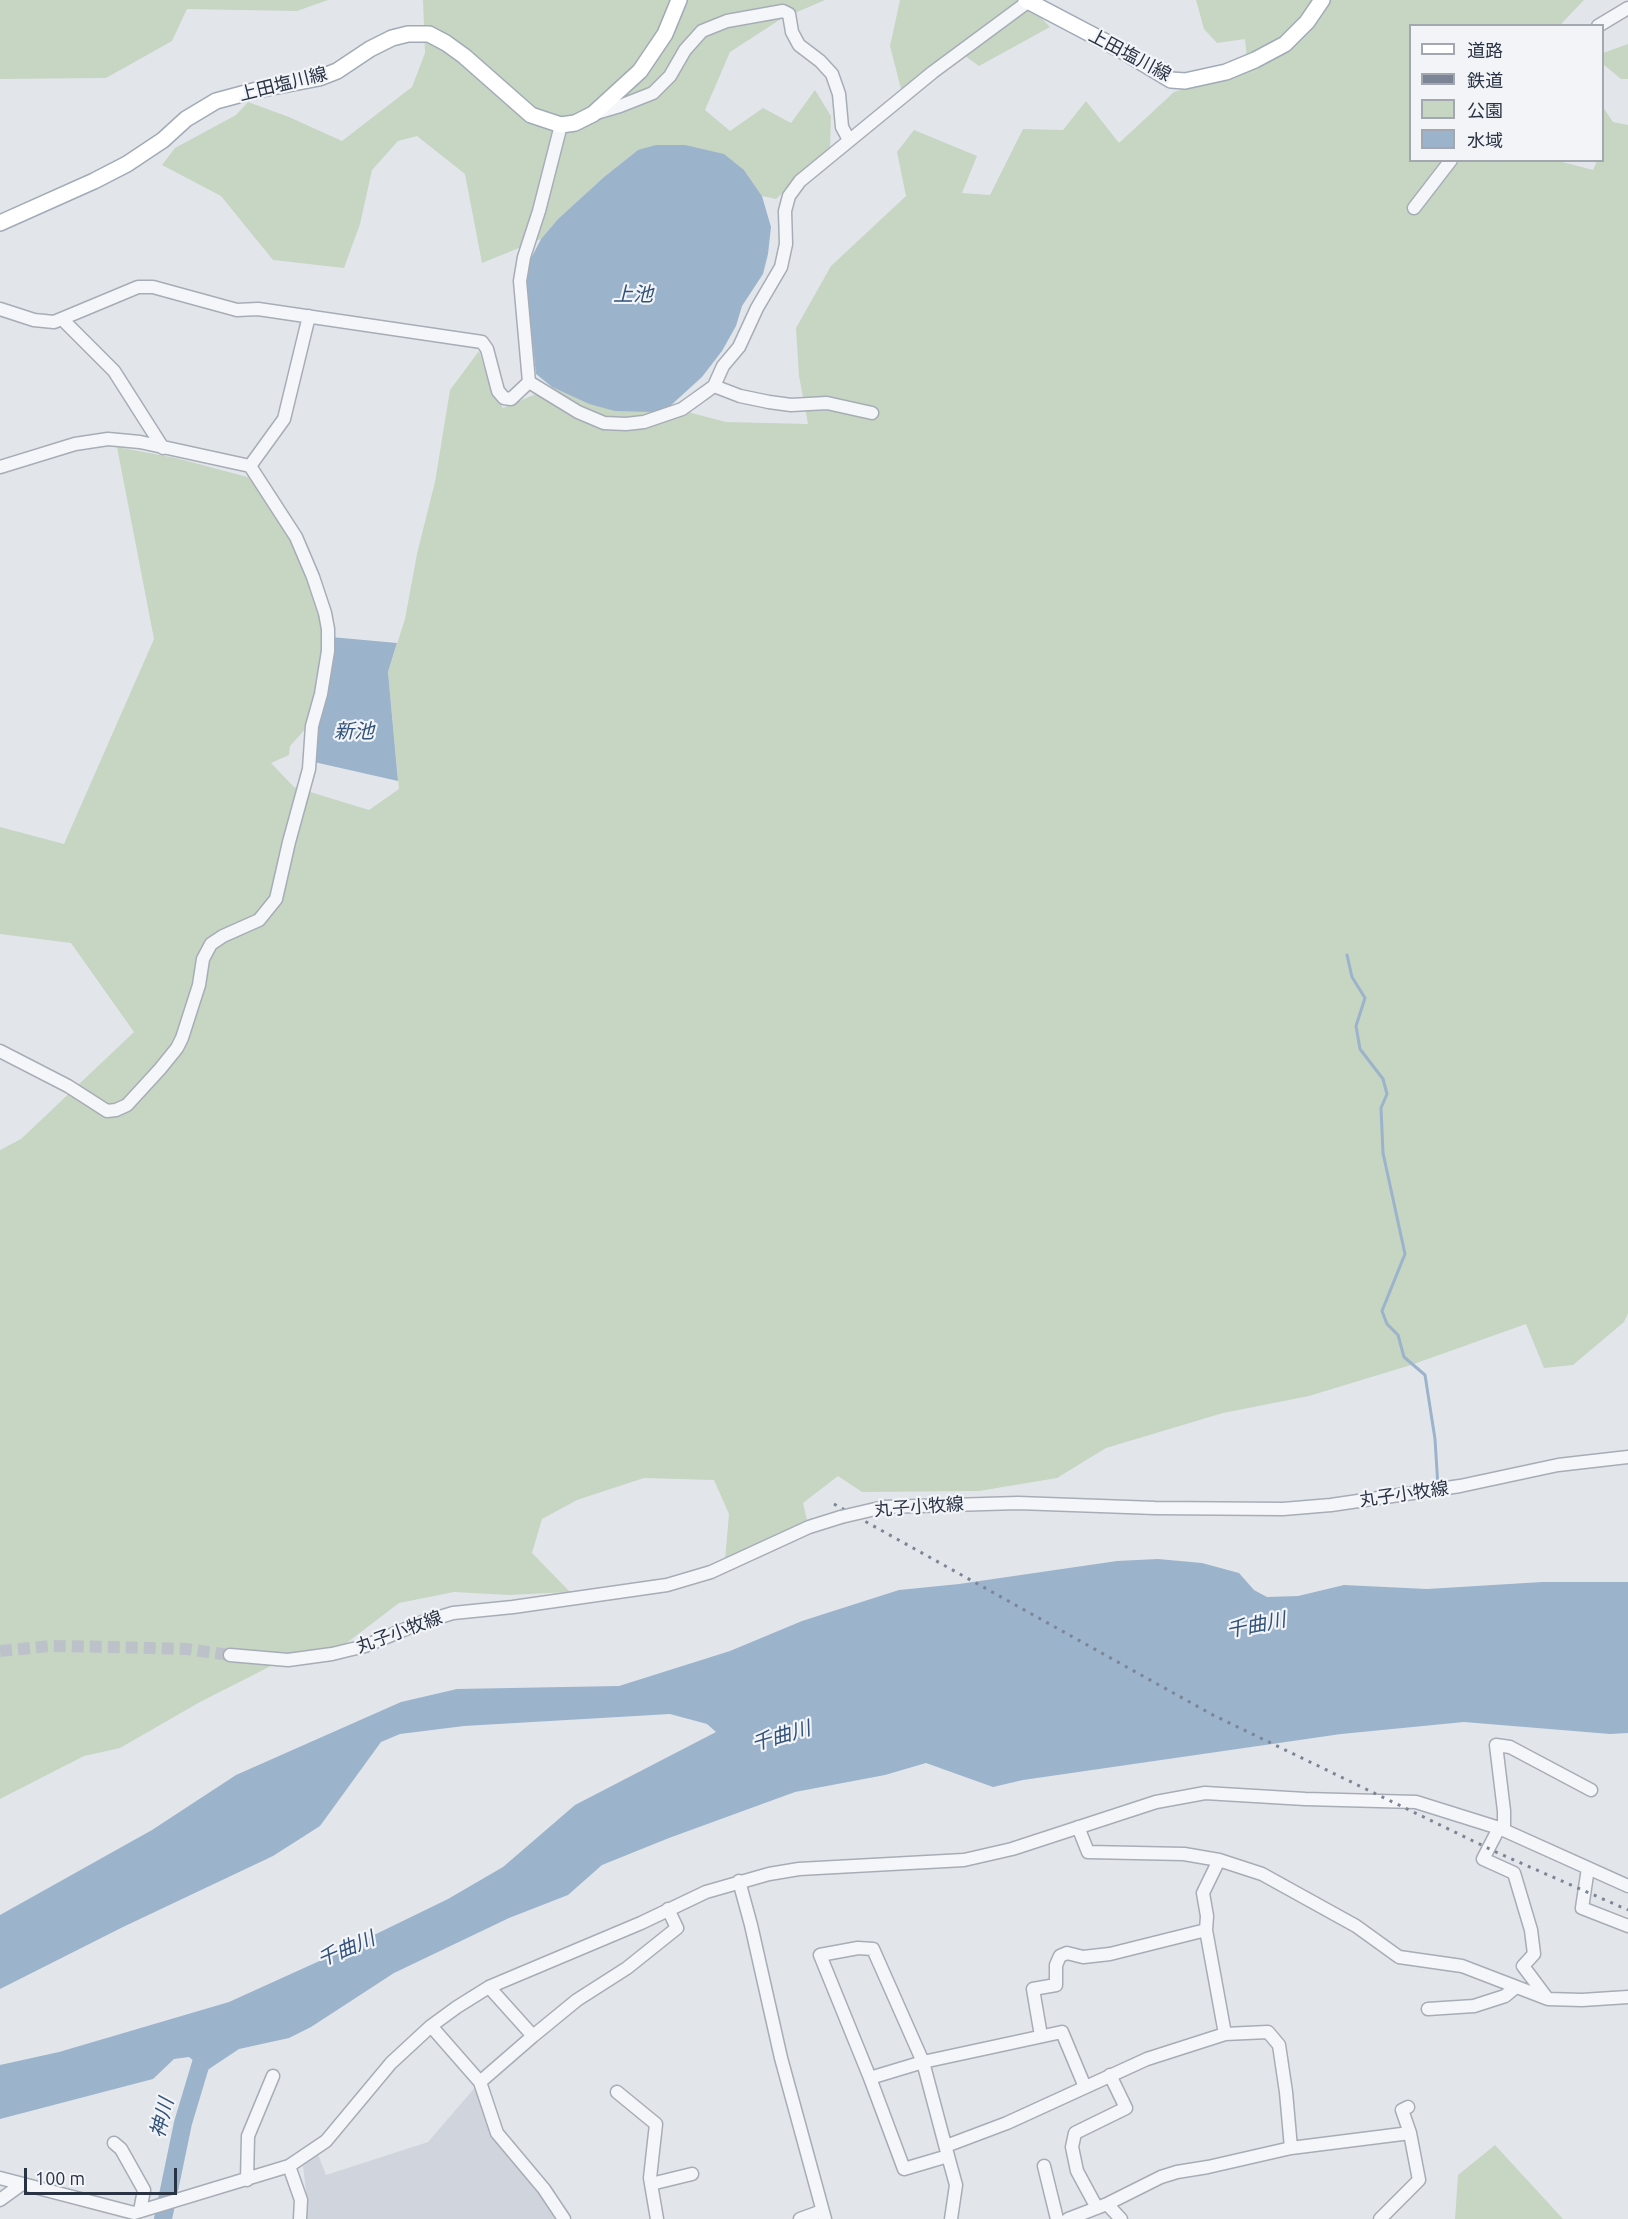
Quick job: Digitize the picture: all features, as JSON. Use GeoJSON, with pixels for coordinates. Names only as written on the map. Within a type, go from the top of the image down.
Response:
{"type":"FeatureCollection","features":[{"type":"Feature","properties":{"kind":"main road"},"geometry":{"type":"LineString","coordinates":[[561,125],[574,123],[593,114],[640,71],[665,34],[679,0]]}},
{"type":"Feature","properties":{"kind":"main road","name":"上田塩川線"},"geometry":{"type":"LineString","coordinates":[[1028,1],[1121,50],[1171,80],[1185,81],[1226,72],[1285,44],[1308,22],[1322,0]]}},
{"type":"Feature","properties":{"kind":"main road","name":"上田塩川線"},"geometry":{"type":"LineString","coordinates":[[0,224],[127,164],[163,140],[186,119],[216,101],[257,90],[319,78],[337,71],[370,49],[392,38],[408,34],[429,34],[446,43],[531,115],[561,125]]}},
{"type":"Feature","properties":{"kind":"street"},"geometry":{"type":"LineString","coordinates":[[529,382],[589,418],[604,423],[626,424],[660,418],[682,409],[714,386],[723,366],[739,347],[757,308],[781,267],[786,244],[785,211],[789,196],[800,182],[933,72],[1028,1]]}},
{"type":"Feature","properties":{"kind":"street"},"geometry":{"type":"LineString","coordinates":[[1601,24],[1628,8]]}},
{"type":"Feature","properties":{"kind":"street"},"geometry":{"type":"LineString","coordinates":[[593,114],[653,93],[670,76],[685,50],[702,31],[727,21],[783,11],[789,14],[792,32],[799,45],[820,61],[832,74],[839,94],[842,127],[849,140]]}},
{"type":"Feature","properties":{"kind":"street"},"geometry":{"type":"LineString","coordinates":[[529,382],[520,281],[524,257],[539,211],[561,125]]}},
{"type":"Feature","properties":{"kind":"street"},"geometry":{"type":"LineString","coordinates":[[1414,207],[1449,162]]}},
{"type":"Feature","properties":{"kind":"street"},"geometry":{"type":"LineString","coordinates":[[0,309],[44,322],[62,320],[138,287],[153,287],[237,310],[258,309],[482,342],[487,350],[498,391],[504,398],[511,399],[529,382]]}},
{"type":"Feature","properties":{"kind":"street"},"geometry":{"type":"LineString","coordinates":[[250,466],[284,419],[309,316]]}},
{"type":"Feature","properties":{"kind":"street"},"geometry":{"type":"LineString","coordinates":[[62,320],[114,371],[163,448]]}},
{"type":"Feature","properties":{"kind":"street"},"geometry":{"type":"LineString","coordinates":[[714,386],[740,396],[769,402],[791,405],[827,404],[872,413]]}},
{"type":"Feature","properties":{"kind":"street"},"geometry":{"type":"LineString","coordinates":[[0,467],[75,444],[108,439],[140,442],[250,466],[296,537],[313,577],[328,629],[328,651],[321,694],[312,726],[309,769],[276,899],[259,920],[211,944],[203,959],[199,985],[177,1048],[127,1105],[107,1111],[68,1086],[0,1051]]}},
{"type":"Feature","properties":{"kind":"street","name":"丸子小牧線"},"geometry":{"type":"LineString","coordinates":[[230,1655],[288,1660],[332,1654],[365,1646],[436,1616],[667,1584],[711,1572],[809,1527],[884,1507],[1018,1503],[1283,1509],[1331,1505],[1460,1486],[1558,1465],[1628,1457]]}},
{"type":"Feature","properties":{"kind":"street"},"geometry":{"type":"LineString","coordinates":[[1548,1999],[1523,1966],[1534,1954],[1531,1930],[1514,1873],[1483,1859],[1502,1829],[1504,1812],[1496,1745],[1510,1747],[1591,1790]]}},
{"type":"Feature","properties":{"kind":"street"},"geometry":{"type":"LineString","coordinates":[[0,2178],[135,2214],[246,2180],[289,2166],[326,2141],[391,2063],[431,2026],[489,1987],[641,1923],[706,1892],[739,1881],[799,1869],[964,1860],[1012,1849],[1156,1802],[1205,1793],[1416,1802],[1502,1829],[1628,1886]]}},
{"type":"Feature","properties":{"kind":"street"},"geometry":{"type":"LineString","coordinates":[[1078,1827],[1088,1852],[1184,1854],[1219,1860],[1262,1874],[1356,1926],[1400,1957],[1462,1966],[1548,1999],[1582,2000],[1628,1997]]}},
{"type":"Feature","properties":{"kind":"street"},"geometry":{"type":"LineString","coordinates":[[1219,1860],[1203,1893],[1207,1916],[1206,1930],[1225,2034]]}},
{"type":"Feature","properties":{"kind":"street"},"geometry":{"type":"LineString","coordinates":[[1587,1868],[1582,1908],[1628,1926]]}},
{"type":"Feature","properties":{"kind":"street"},"geometry":{"type":"LineString","coordinates":[[739,1881],[783,2068],[824,2215],[800,2219]]}},
{"type":"Feature","properties":{"kind":"street"},"geometry":{"type":"LineString","coordinates":[[480,2082],[577,2000],[627,1968],[677,1929],[668,1909]]}},
{"type":"Feature","properties":{"kind":"street"},"geometry":{"type":"LineString","coordinates":[[1041,2036],[1033,1989],[1056,1985],[1056,1965],[1060,1956],[1067,1953],[1083,1956],[1110,1954],[1206,1930]]}},
{"type":"Feature","properties":{"kind":"street"},"geometry":{"type":"LineString","coordinates":[[951,2219],[956,2185],[947,2151],[923,2062],[873,1949],[858,1948],[820,1955],[904,2169],[947,2151],[1147,2058],[1225,2034],[1268,2032],[1279,2045],[1291,2148]]}},
{"type":"Feature","properties":{"kind":"street"},"geometry":{"type":"LineString","coordinates":[[489,1987],[533,2036]]}},
{"type":"Feature","properties":{"kind":"street"},"geometry":{"type":"LineString","coordinates":[[1428,2009],[1473,2006],[1505,1996],[1516,1987]]}},
{"type":"Feature","properties":{"kind":"street"},"geometry":{"type":"LineString","coordinates":[[431,2026],[480,2082],[497,2133],[544,2189],[564,2219]]}},
{"type":"Feature","properties":{"kind":"street"},"geometry":{"type":"LineString","coordinates":[[870,2078],[923,2062],[1062,2032],[1085,2087]]}},
{"type":"Feature","properties":{"kind":"street"},"geometry":{"type":"LineString","coordinates":[[1110,2075],[1126,2108],[1075,2133],[1072,2147],[1077,2171],[1102,2206],[1121,2219]]}},
{"type":"Feature","properties":{"kind":"street"},"geometry":{"type":"LineString","coordinates":[[246,2180],[248,2136],[273,2076]]}},
{"type":"Feature","properties":{"kind":"street"},"geometry":{"type":"LineString","coordinates":[[618,2092],[656,2124],[651,2184],[657,2219]]}},
{"type":"Feature","properties":{"kind":"street"},"geometry":{"type":"LineString","coordinates":[[1380,2219],[1419,2180],[1410,2133],[1402,2110],[1408,2107]]}},
{"type":"Feature","properties":{"kind":"street"},"geometry":{"type":"LineString","coordinates":[[1068,2219],[1177,2172],[1291,2148],[1410,2133]]}},
{"type":"Feature","properties":{"kind":"street"},"geometry":{"type":"LineString","coordinates":[[114,2143],[121,2149],[144,2190],[135,2214]]}},
{"type":"Feature","properties":{"kind":"street"},"geometry":{"type":"LineString","coordinates":[[289,2166],[301,2200],[300,2219]]}},
{"type":"Feature","properties":{"kind":"street"},"geometry":{"type":"LineString","coordinates":[[1044,2166],[1058,2219]]}},
{"type":"Feature","properties":{"kind":"street"},"geometry":{"type":"LineString","coordinates":[[651,2184],[692,2174]]}},
{"type":"Feature","properties":{"kind":"street"},"geometry":{"type":"LineString","coordinates":[[0,2200],[22,2184]]}},
{"type":"Feature","properties":{"kind":"shaded area"},"geometry":{"type":"Polygon","coordinates":[[[477,2085],[494,2134],[560,2219],[303,2219],[307,2199],[303,2166],[318,2154],[326,2175],[428,2142],[477,2085]]]}},
{"type":"Feature","properties":{"kind":"green space"},"geometry":{"type":"Polygon","coordinates":[[[0,0],[328,0],[297,11],[187,9],[172,41],[106,78],[0,79],[0,0]]]}},
{"type":"Feature","properties":{"kind":"green space"},"geometry":{"type":"Polygon","coordinates":[[[423,0],[825,0],[781,19],[730,52],[705,110],[730,131],[763,108],[791,123],[815,90],[831,116],[830,149],[776,199],[762,196],[744,170],[638,150],[558,219],[541,239],[482,263],[465,174],[417,136],[398,141],[372,170],[360,224],[344,268],[273,260],[221,196],[162,165],[175,148],[236,115],[248,102],[289,117],[342,141],[412,87],[425,53],[423,0]]]}},
{"type":"Feature","properties":{"kind":"green space"},"geometry":{"type":"Polygon","coordinates":[[[900,0],[1024,0],[1050,27],[979,66],[954,48],[901,89],[890,46],[900,0]]]}},
{"type":"Feature","properties":{"kind":"green space"},"geometry":{"type":"Polygon","coordinates":[[[1196,0],[1317,0],[1294,33],[1247,60],[1245,39],[1217,43],[1204,29],[1196,0]]]}},
{"type":"Feature","properties":{"kind":"green space"},"geometry":{"type":"Polygon","coordinates":[[[1325,0],[1584,0],[1562,24],[1409,24],[1409,162],[1563,162],[1593,170],[1597,162],[1604,162],[1604,108],[1613,122],[1628,125],[1628,1313],[1624,1322],[1573,1365],[1544,1368],[1526,1324],[1411,1365],[1309,1396],[1223,1413],[1106,1448],[1057,1478],[979,1491],[862,1492],[838,1476],[803,1503],[807,1520],[725,1560],[729,1514],[714,1480],[644,1478],[577,1500],[542,1519],[532,1553],[570,1592],[509,1595],[454,1592],[399,1603],[340,1648],[313,1659],[271,1666],[200,1702],[120,1748],[84,1756],[0,1799],[0,1150],[21,1139],[134,1032],[71,943],[0,934],[0,827],[64,844],[154,639],[117,447],[176,458],[255,479],[291,540],[310,581],[321,613],[325,652],[309,725],[290,746],[289,755],[271,763],[294,787],[369,810],[399,789],[388,672],[405,619],[417,554],[435,482],[450,390],[479,351],[491,391],[503,408],[552,387],[589,404],[652,412],[669,407],[726,422],[808,424],[799,376],[796,328],[831,266],[906,196],[897,152],[914,130],[977,156],[962,193],[990,195],[1023,129],[1063,130],[1086,101],[1119,143],[1174,92],[1238,72],[1247,67],[1325,0]]]}},
{"type":"Feature","properties":{"kind":"green space"},"geometry":{"type":"Polygon","coordinates":[[[1628,44],[1628,79],[1621,79],[1604,65],[1604,53],[1628,44]]]}},
{"type":"Feature","properties":{"kind":"green space"},"geometry":{"type":"Polygon","coordinates":[[[1495,2145],[1563,2219],[1455,2219],[1458,2175],[1495,2145]]]}},
{"type":"Feature","properties":{"kind":"water","name":"上池"},"geometry":{"type":"Polygon","coordinates":[[[656,145],[685,145],[724,154],[744,170],[762,196],[771,227],[768,254],[763,274],[742,306],[736,326],[722,351],[702,377],[669,407],[652,412],[615,411],[589,404],[552,387],[536,374],[526,280],[528,264],[541,239],[558,219],[638,150],[656,145]]]}},
{"type":"Feature","properties":{"kind":"water","name":"新池"},"geometry":{"type":"Polygon","coordinates":[[[331,637],[397,643],[388,672],[398,781],[314,762],[315,727],[333,663],[331,637]]]}},
{"type":"Feature","properties":{"kind":"water","name":"千曲川"},"geometry":{"type":"Polygon","coordinates":[[[1158,1559],[1202,1563],[1239,1573],[1254,1590],[1267,1597],[1298,1596],[1344,1585],[1427,1589],[1542,1582],[1628,1582],[1628,1733],[1610,1734],[1464,1722],[1341,1734],[1023,1780],[993,1787],[926,1763],[885,1775],[795,1792],[602,1865],[568,1895],[509,1918],[394,1973],[311,2027],[289,2038],[239,2049],[206,2071],[189,2057],[174,2059],[153,2079],[0,2119],[0,2065],[59,2052],[229,2002],[337,1953],[448,1899],[503,1867],[575,1805],[716,1732],[707,1724],[670,1714],[464,1726],[400,1734],[381,1742],[320,1826],[273,1856],[123,1927],[0,1989],[0,1915],[152,1830],[236,1775],[401,1702],[457,1689],[619,1686],[730,1651],[802,1621],[899,1590],[959,1584],[1117,1561],[1158,1559]]]}},
{"type":"Feature","properties":{"kind":"waterway"},"geometry":{"type":"LineString","coordinates":[[1347,955],[1352,977],[1365,998],[1356,1026],[1360,1049],[1383,1079],[1387,1094],[1381,1108],[1383,1153],[1405,1254],[1382,1311],[1387,1324],[1398,1335],[1404,1357],[1425,1375],[1435,1439],[1438,1487]]}},
{"type":"Feature","properties":{"kind":"waterway","name":"神川"},"geometry":{"type":"LineString","coordinates":[[163,2219],[183,2123],[207,2043]]}},
{"type":"Feature","properties":{"kind":"tunnel"},"geometry":{"type":"LineString","coordinates":[[0,1651],[49,1646],[115,1647],[187,1649],[230,1655]]}},
{"type":"Feature","properties":{"kind":"railway"},"geometry":{"type":"LineString","coordinates":[[834,1504],[1213,1715],[1498,1853],[1628,1910]]}}]}
